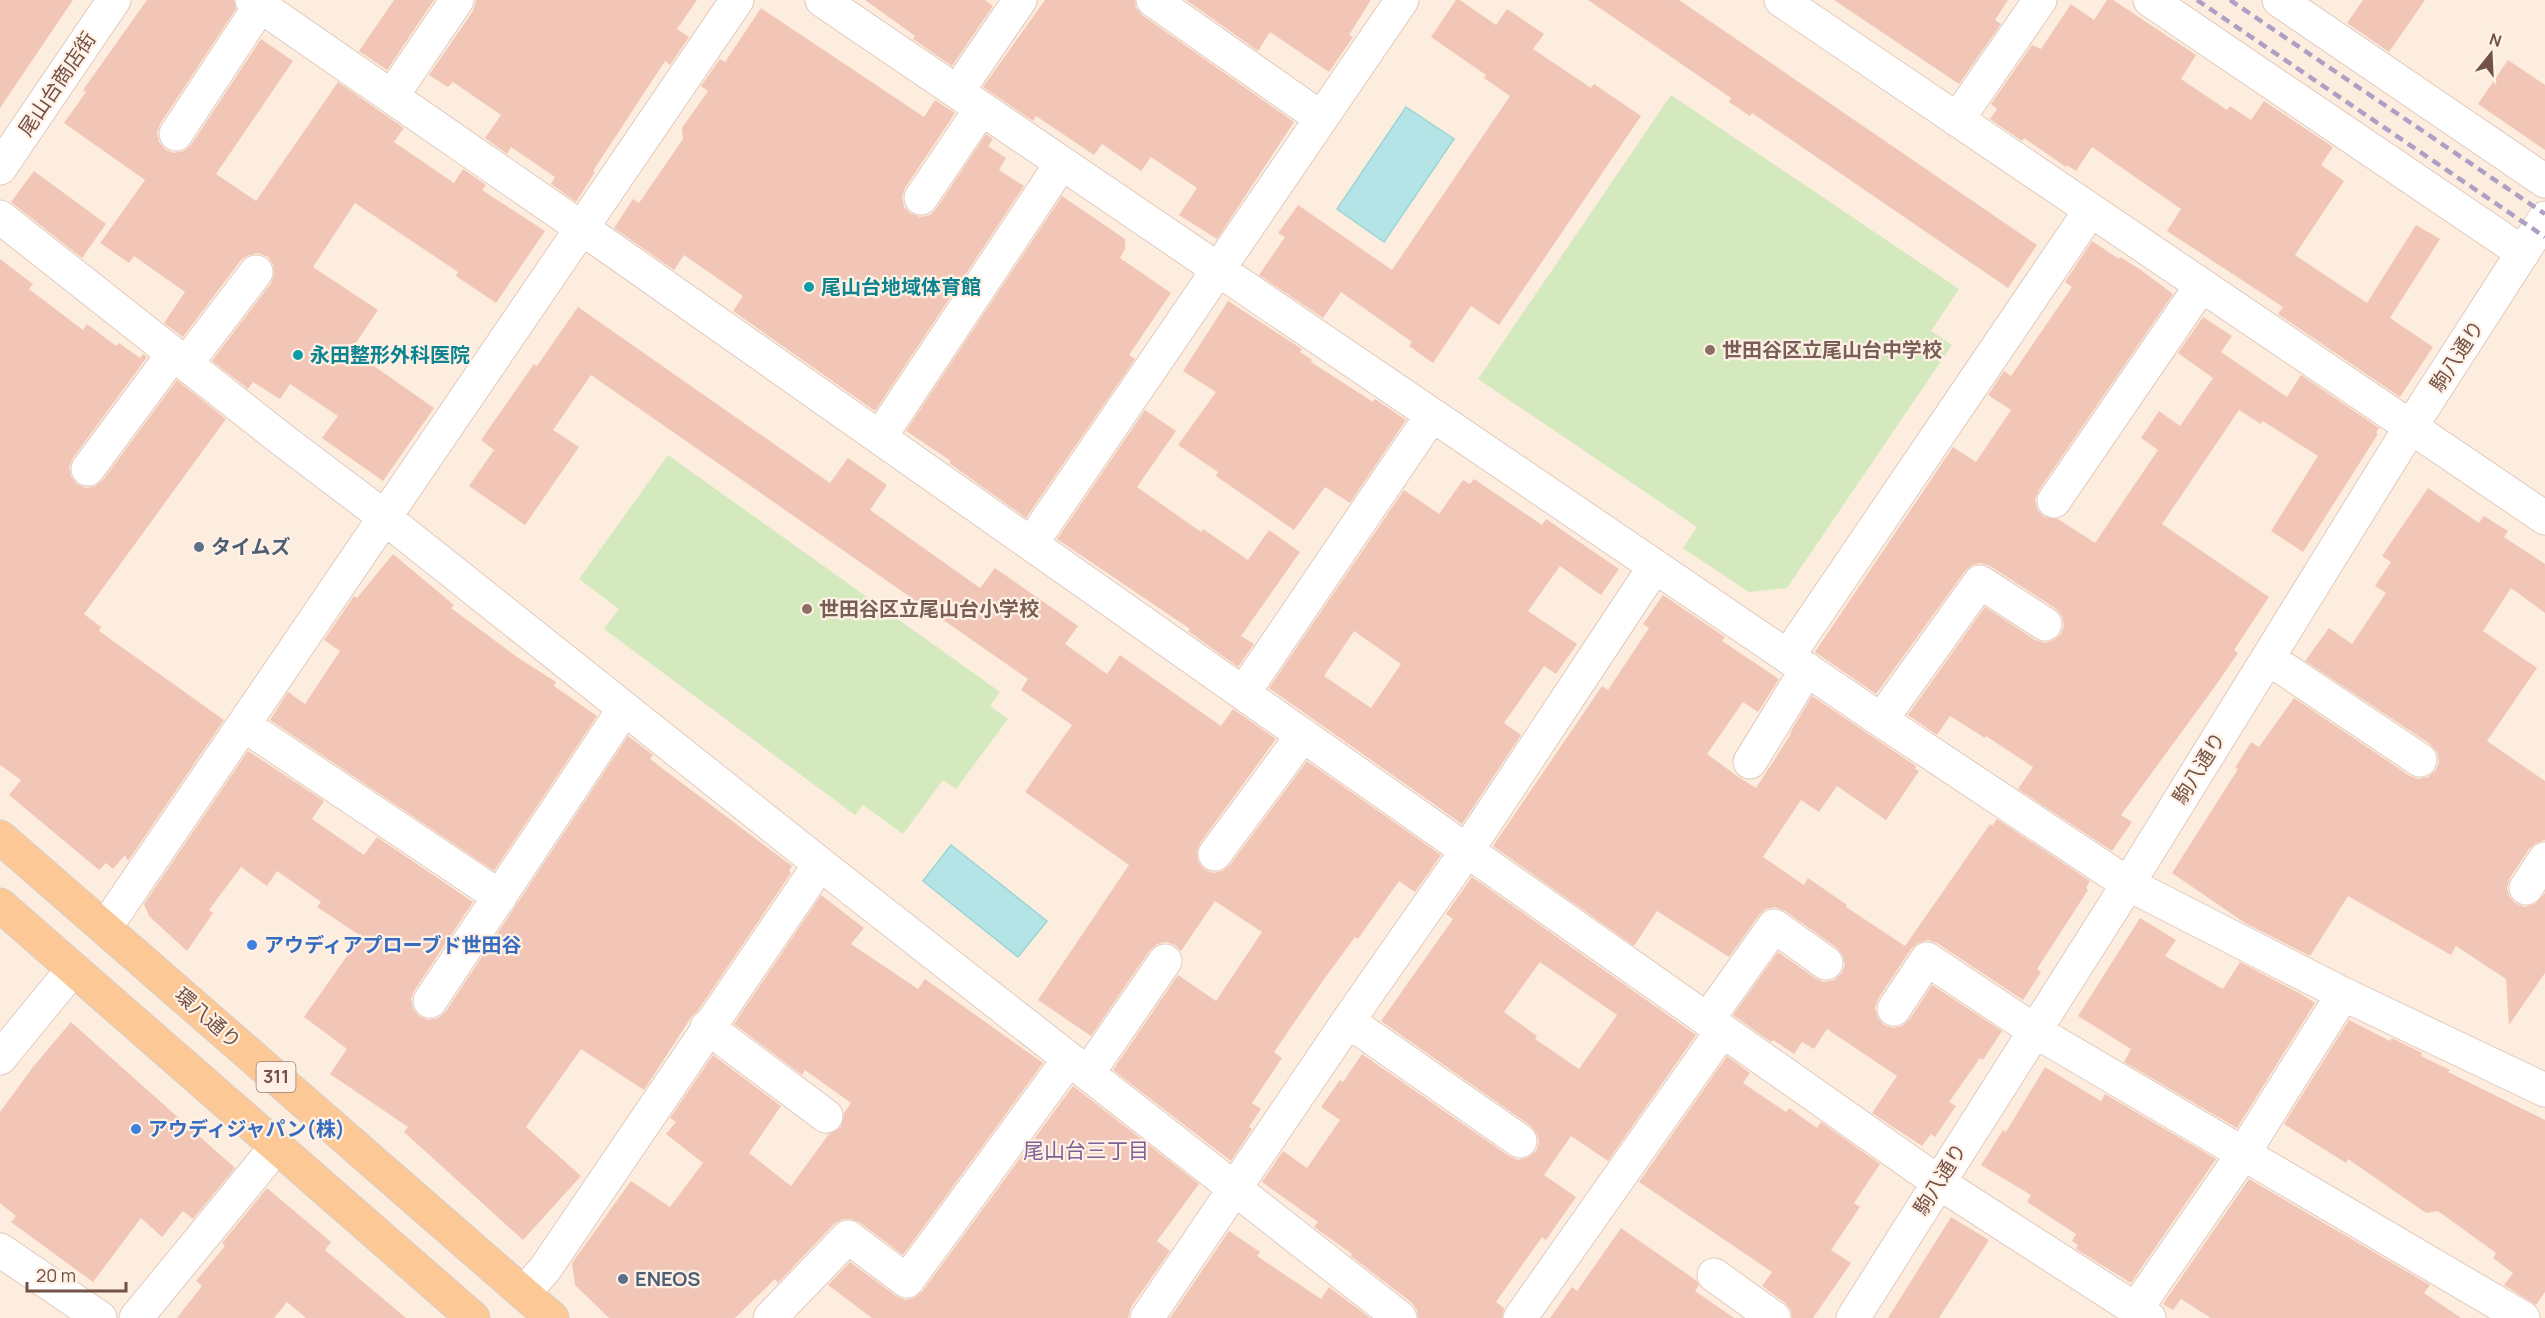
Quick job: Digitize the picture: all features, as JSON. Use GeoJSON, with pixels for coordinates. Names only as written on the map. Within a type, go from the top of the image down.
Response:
{"type":"FeatureCollection","features":[{"type":"Feature","properties":{"kind":"main road","name":"環八通り"},"geometry":{"type":"LineString","coordinates":[[0,837],[552,1318]]}},
{"type":"Feature","properties":{"kind":"main road","name":"311"},"geometry":{"type":"LineString","coordinates":[[0,905],[473,1318]]}},
{"type":"Feature","properties":{"kind":"street","name":"尾山台商店街"},"geometry":{"type":"LineString","coordinates":[[0,168],[114,0]]}},
{"type":"Feature","properties":{"kind":"street"},"geometry":{"type":"LineString","coordinates":[[105,928],[580,227],[737,0]]}},
{"type":"Feature","properties":{"kind":"street"},"geometry":{"type":"LineString","coordinates":[[822,0],[1881,720],[2128,884],[2343,994],[2545,1090]]}},
{"type":"Feature","properties":{"kind":"street"},"geometry":{"type":"LineString","coordinates":[[921,198],[1020,0]]}},
{"type":"Feature","properties":{"kind":"street"},"geometry":{"type":"LineString","coordinates":[[1153,0],[1321,118]]}},
{"type":"Feature","properties":{"kind":"street"},"geometry":{"type":"LineString","coordinates":[[1031,544],[1402,0]]}},
{"type":"Feature","properties":{"kind":"street"},"geometry":{"type":"LineString","coordinates":[[1781,0],[2545,518]]}},
{"type":"Feature","properties":{"kind":"street"},"geometry":{"type":"LineString","coordinates":[[1957,120],[2040,0]]}},
{"type":"Feature","properties":{"kind":"street"},"geometry":{"type":"LineString","coordinates":[[2150,0],[2523,253]]}},
{"type":"Feature","properties":{"kind":"street"},"geometry":{"type":"LineString","coordinates":[[2279,0],[2545,181]]}},
{"type":"Feature","properties":{"kind":"street"},"geometry":{"type":"LineString","coordinates":[[392,96],[451,2]]}},
{"type":"Feature","properties":{"kind":"street"},"geometry":{"type":"LineString","coordinates":[[176,134],[256,3],[1245,692],[1466,852],[1938,1182],[2143,1313],[2343,994]]}},
{"type":"Feature","properties":{"kind":"street"},"geometry":{"type":"LineString","coordinates":[[880,437],[1061,164]]}},
{"type":"Feature","properties":{"kind":"street"},"geometry":{"type":"LineString","coordinates":[[1750,762],[1797,663],[2090,211]]}},
{"type":"Feature","properties":{"kind":"street"},"geometry":{"type":"LineString","coordinates":[[0,218],[384,518],[1234,1190],[1400,1318]]}},
{"type":"Feature","properties":{"kind":"street","name":"駒八通り"},"geometry":{"type":"LineString","coordinates":[[1853,1318],[2128,884],[2410,428],[2545,218]]}},
{"type":"Feature","properties":{"kind":"street"},"geometry":{"type":"LineString","coordinates":[[88,469],[256,272]]}},
{"type":"Feature","properties":{"kind":"street"},"geometry":{"type":"LineString","coordinates":[[2054,501],[2201,286]]}},
{"type":"Feature","properties":{"kind":"street"},"geometry":{"type":"LineString","coordinates":[[1245,692],[1432,415]]}},
{"type":"Feature","properties":{"kind":"street"},"geometry":{"type":"LineString","coordinates":[[1147,1318],[1348,1021],[1466,852],[1654,566]]}},
{"type":"Feature","properties":{"kind":"street"},"geometry":{"type":"LineString","coordinates":[[1881,720],[1980,582],[2045,624]]}},
{"type":"Feature","properties":{"kind":"street"},"geometry":{"type":"LineString","coordinates":[[2268,658],[2420,760]]}},
{"type":"Feature","properties":{"kind":"street"},"geometry":{"type":"LineString","coordinates":[[430,1001],[624,709]]}},
{"type":"Feature","properties":{"kind":"street"},"geometry":{"type":"LineString","coordinates":[[244,725],[500,897]]}},
{"type":"Feature","properties":{"kind":"street"},"geometry":{"type":"LineString","coordinates":[[1215,854],[1303,735]]}},
{"type":"Feature","properties":{"kind":"street"},"geometry":{"type":"LineString","coordinates":[[2526,888],[2545,859]]}},
{"type":"Feature","properties":{"kind":"street"},"geometry":{"type":"LineString","coordinates":[[524,1293],[545,1269],[707,1027],[820,864]]}},
{"type":"Feature","properties":{"kind":"street"},"geometry":{"type":"LineString","coordinates":[[1520,1318],[1715,1026],[1774,926],[1826,963]]}},
{"type":"Feature","properties":{"kind":"street"},"geometry":{"type":"LineString","coordinates":[[1894,1009],[1927,959],[2035,1031],[2523,1318]]}},
{"type":"Feature","properties":{"kind":"street"},"geometry":{"type":"LineString","coordinates":[[770,1318],[848,1237],[907,1281],[1078,1066],[1165,961]]}},
{"type":"Feature","properties":{"kind":"street"},"geometry":{"type":"LineString","coordinates":[[0,1058],[73,969]]}},
{"type":"Feature","properties":{"kind":"street"},"geometry":{"type":"LineString","coordinates":[[1348,1021],[1520,1141]]}},
{"type":"Feature","properties":{"kind":"street"},"geometry":{"type":"LineString","coordinates":[[707,1027],[826,1116]]}},
{"type":"Feature","properties":{"kind":"street"},"geometry":{"type":"LineString","coordinates":[[136,1318],[276,1147]]}},
{"type":"Feature","properties":{"kind":"street"},"geometry":{"type":"LineString","coordinates":[[0,1250],[100,1318]]}},
{"type":"Feature","properties":{"kind":"street"},"geometry":{"type":"LineString","coordinates":[[1714,1275],[1774,1318]]}},
{"type":"Feature","properties":{"kind":"green space"},"geometry":{"type":"Polygon","coordinates":[[[1671,95],[1959,289],[1931,331],[1952,345],[1787,588],[1749,592],[1683,548],[1697,527],[1478,379],[1671,95]]]}},
{"type":"Feature","properties":{"kind":"green space"},"geometry":{"type":"Polygon","coordinates":[[[668,455],[1000,692],[990,706],[1008,719],[956,789],[943,780],[903,834],[863,805],[855,815],[604,629],[619,609],[579,579],[668,455]]]}},
{"type":"Feature","properties":{"kind":"water"},"geometry":{"type":"Polygon","coordinates":[[[1406,107],[1454,139],[1384,242],[1337,209],[1406,107]]]}},
{"type":"Feature","properties":{"kind":"water"},"geometry":{"type":"Polygon","coordinates":[[[951,845],[1047,921],[1018,957],[923,881],[951,845]]]}},
{"type":"Feature","properties":{"kind":"building"},"geometry":{"type":"Polygon","coordinates":[[[0,0],[73,0],[0,108],[0,0]]]}},
{"type":"Feature","properties":{"kind":"building"},"geometry":{"type":"Polygon","coordinates":[[[147,0],[234,0],[236,9],[160,124],[157,132],[159,142],[166,150],[174,153],[184,151],[191,145],[261,39],[293,61],[216,174],[256,201],[338,82],[404,128],[394,142],[454,183],[463,169],[486,185],[482,190],[545,231],[496,303],[456,276],[458,272],[355,203],[313,267],[378,310],[351,350],[434,408],[383,481],[322,438],[338,416],[290,384],[280,399],[253,382],[248,389],[212,361],[271,283],[274,275],[273,265],[268,257],[258,253],[241,260],[183,337],[164,323],[185,292],[134,256],[129,263],[100,243],[145,180],[64,123],[86,92],[83,90],[147,0]]]}},
{"type":"Feature","properties":{"kind":"building"},"geometry":{"type":"Polygon","coordinates":[[[394,0],[434,0],[387,70],[359,51],[394,0]]]}},
{"type":"Feature","properties":{"kind":"building"},"geometry":{"type":"Polygon","coordinates":[[[476,0],[697,0],[677,29],[689,37],[670,65],[665,61],[593,171],[595,172],[576,202],[551,184],[555,177],[511,147],[507,154],[485,138],[501,115],[453,82],[448,87],[429,75],[473,11],[476,0]]]}},
{"type":"Feature","properties":{"kind":"building"},"geometry":{"type":"Polygon","coordinates":[[[865,0],[985,0],[993,6],[952,66],[913,39],[915,36],[865,0]]]}},
{"type":"Feature","properties":{"kind":"building"},"geometry":{"type":"Polygon","coordinates":[[[1045,0],[1135,0],[1136,8],[1142,15],[1294,122],[1217,239],[1179,215],[1197,188],[1151,157],[1141,171],[1102,144],[1094,155],[1036,116],[1033,121],[983,87],[1045,0]]]}},
{"type":"Feature","properties":{"kind":"building"},"geometry":{"type":"Polygon","coordinates":[[[1186,0],[1371,0],[1349,35],[1353,37],[1329,72],[1270,32],[1258,51],[1186,0]]]}},
{"type":"Feature","properties":{"kind":"building"},"geometry":{"type":"Polygon","coordinates":[[[1456,0],[1460,0],[1496,25],[1507,9],[1544,34],[1533,49],[1591,88],[1594,84],[1641,116],[1499,325],[1471,306],[1433,363],[1409,346],[1412,342],[1341,292],[1323,318],[1259,275],[1285,237],[1278,233],[1298,205],[1392,270],[1510,96],[1484,78],[1486,75],[1431,37],[1456,0]]]}},
{"type":"Feature","properties":{"kind":"building"},"geometry":{"type":"Polygon","coordinates":[[[1588,0],[1679,0],[2037,245],[2008,288],[1752,113],[1750,116],[1729,102],[1731,98],[1588,0]]]}},
{"type":"Feature","properties":{"kind":"building"},"geometry":{"type":"Polygon","coordinates":[[[1834,0],[2008,0],[1995,20],[2001,24],[1959,84],[1834,0]]]}},
{"type":"Feature","properties":{"kind":"building"},"geometry":{"type":"Polygon","coordinates":[[[2107,0],[2113,0],[2196,55],[2181,79],[2227,110],[2230,106],[2251,120],[2264,101],[2333,147],[2321,165],[2344,181],[2295,255],[2367,303],[2416,225],[2440,239],[2390,318],[2433,347],[2400,397],[2278,314],[2283,307],[2167,231],[2181,209],[2092,147],[2076,171],[2067,165],[2066,167],[2024,138],[2022,141],[1990,119],[1997,109],[1991,104],[2032,45],[2041,49],[2071,4],[2094,20],[2107,0]]]}},
{"type":"Feature","properties":{"kind":"building"},"geometry":{"type":"Polygon","coordinates":[[[2363,0],[2425,0],[2389,52],[2347,23],[2363,0]]]}},
{"type":"Feature","properties":{"kind":"building"},"geometry":{"type":"Polygon","coordinates":[[[761,8],[924,117],[935,100],[955,113],[905,188],[902,197],[904,207],[910,213],[920,217],[930,215],[936,209],[986,134],[993,139],[988,146],[1006,158],[999,170],[1024,186],[875,411],[733,311],[743,296],[684,255],[674,270],[614,228],[633,199],[639,203],[683,139],[682,128],[708,91],[701,86],[720,59],[725,62],[761,8]]]}},
{"type":"Feature","properties":{"kind":"building"},"geometry":{"type":"Polygon","coordinates":[[[2508,60],[2545,85],[2545,150],[2478,104],[2508,60]]]}},
{"type":"Feature","properties":{"kind":"building"},"geometry":{"type":"Polygon","coordinates":[[[34,171],[106,224],[82,258],[11,202],[34,171]]]}},
{"type":"Feature","properties":{"kind":"building"},"geometry":{"type":"Polygon","coordinates":[[[1062,196],[1125,239],[1125,249],[1120,258],[1171,293],[1129,355],[1135,359],[1026,518],[949,463],[951,461],[906,431],[1062,196]]]}},
{"type":"Feature","properties":{"kind":"building"},"geometry":{"type":"Polygon","coordinates":[[[2092,241],[2141,270],[2173,294],[2039,490],[2035,499],[2037,509],[2044,517],[2058,519],[2095,543],[2158,450],[2141,438],[2159,411],[2180,426],[2213,378],[2178,353],[2203,317],[2232,336],[2221,352],[2287,397],[2301,375],[2379,428],[2376,433],[2378,434],[2303,552],[2271,531],[2318,456],[2263,421],[2261,424],[2239,410],[2162,524],[2269,597],[2234,650],[2238,653],[2121,815],[2132,822],[2112,851],[2018,789],[2033,767],[1986,736],[1985,738],[1950,716],[1937,735],[1908,715],[1985,607],[2035,640],[2045,643],[2061,634],[2064,626],[2062,616],[2055,608],[1990,566],[1981,563],[1972,565],[1965,571],[1876,694],[1815,652],[1953,447],[1976,462],[2011,410],[1988,395],[2004,371],[2011,376],[2072,287],[2065,282],[2092,241]]]}},
{"type":"Feature","properties":{"kind":"building"},"geometry":{"type":"Polygon","coordinates":[[[0,259],[33,284],[29,289],[83,330],[87,324],[116,346],[119,343],[140,358],[143,354],[147,357],[73,458],[69,467],[71,476],[77,484],[86,488],[95,486],[103,480],[177,380],[226,419],[84,614],[101,627],[99,631],[224,720],[128,861],[125,855],[113,869],[106,863],[99,870],[9,795],[21,780],[0,765],[0,259]]]}},
{"type":"Feature","properties":{"kind":"building"},"geometry":{"type":"Polygon","coordinates":[[[1228,301],[1302,349],[1300,352],[1312,360],[1311,362],[1373,402],[1375,399],[1406,420],[1350,503],[1325,487],[1294,530],[1216,476],[1218,472],[1178,445],[1216,392],[1183,371],[1228,301]]]}},
{"type":"Feature","properties":{"kind":"building"},"geometry":{"type":"Polygon","coordinates":[[[578,307],[830,483],[848,458],[887,485],[870,510],[980,588],[995,568],[1078,626],[1065,644],[1107,674],[1120,655],[1221,726],[1233,709],[1276,739],[1200,843],[1197,851],[1198,861],[1204,869],[1213,873],[1222,871],[1230,865],[1307,761],[1441,855],[1415,892],[1399,881],[1358,939],[1355,937],[1322,982],[1274,1052],[1282,1058],[1252,1103],[1261,1109],[1249,1127],[1252,1129],[1231,1161],[1113,1070],[1178,975],[1216,1001],[1262,932],[1215,901],[1181,951],[1175,945],[1166,942],[1157,944],[1150,950],[1091,1036],[1038,1000],[1129,865],[1025,792],[1072,725],[1021,690],[1028,679],[591,375],[553,430],[579,447],[525,525],[469,486],[494,450],[481,440],[534,364],[537,366],[578,307]]]}},
{"type":"Feature","properties":{"kind":"building"},"geometry":{"type":"Polygon","coordinates":[[[1145,410],[1176,431],[1137,487],[1201,532],[1203,529],[1248,560],[1269,530],[1300,552],[1241,636],[1254,644],[1238,667],[1188,631],[1190,629],[1057,539],[1145,410]]]}},
{"type":"Feature","properties":{"kind":"building"},"geometry":{"type":"Polygon","coordinates":[[[1474,479],[1542,525],[1546,519],[1619,569],[1601,595],[1560,566],[1528,611],[1577,644],[1556,674],[1544,666],[1504,723],[1521,735],[1462,824],[1269,688],[1404,490],[1439,514],[1463,480],[1470,484],[1474,479]],[[1354,631],[1324,676],[1371,708],[1401,664],[1354,631]]]}},
{"type":"Feature","properties":{"kind":"building"},"geometry":{"type":"Polygon","coordinates":[[[2428,488],[2479,523],[2484,516],[2508,531],[2504,537],[2545,564],[2545,613],[2511,588],[2483,631],[2537,668],[2487,741],[2545,781],[2545,840],[2529,849],[2510,878],[2507,888],[2509,896],[2515,903],[2524,907],[2535,904],[2545,893],[2545,973],[2509,1025],[2506,979],[2456,946],[2451,955],[2348,896],[2310,956],[2245,923],[2172,873],[2238,769],[2235,768],[2251,742],[2259,747],[2294,698],[2410,776],[2418,779],[2428,777],[2436,770],[2439,762],[2437,752],[2430,744],[2305,661],[2329,628],[2352,644],[2386,593],[2375,586],[2391,562],[2382,556],[2428,488]]]}},
{"type":"Feature","properties":{"kind":"building"},"geometry":{"type":"Polygon","coordinates":[[[393,554],[454,605],[451,608],[517,657],[556,682],[554,686],[597,716],[494,871],[270,720],[288,692],[305,704],[340,651],[324,640],[354,596],[357,598],[393,554]]]}},
{"type":"Feature","properties":{"kind":"building"},"geometry":{"type":"Polygon","coordinates":[[[1663,595],[1725,637],[1722,641],[1779,679],[1758,712],[1743,702],[1707,754],[1740,778],[1756,788],[1791,734],[1812,696],[1916,766],[1915,769],[1919,771],[1886,820],[1837,786],[1819,812],[1801,800],[1763,857],[1804,885],[1808,878],[1847,905],[1846,907],[1905,946],[1990,824],[1992,826],[1997,819],[2090,881],[2086,888],[2088,890],[2037,969],[2041,972],[2023,1000],[1937,943],[1928,940],[1918,943],[1911,949],[1878,999],[1875,1008],[1878,1018],[1884,1025],[1893,1028],[1902,1026],[1910,1019],[1932,985],[2002,1031],[1983,1060],[1980,1058],[1949,1102],[1956,1106],[1935,1137],[1931,1134],[1922,1146],[1872,1113],[1897,1076],[1827,1029],[1814,1049],[1802,1042],[1794,1054],[1773,1040],[1771,1042],[1733,1015],[1778,952],[1824,982],[1834,980],[1842,973],[1845,965],[1843,956],[1837,948],[1785,911],[1775,907],[1766,909],[1759,915],[1729,957],[1657,911],[1634,946],[1493,846],[1602,686],[1608,690],[1649,628],[1643,624],[1663,595]]]}},
{"type":"Feature","properties":{"kind":"building"},"geometry":{"type":"Polygon","coordinates":[[[628,736],[653,755],[650,759],[792,866],[789,871],[791,873],[644,1090],[581,1049],[526,1127],[581,1176],[523,1240],[404,1132],[408,1127],[330,1074],[347,1049],[304,1017],[361,936],[317,907],[321,902],[277,871],[267,886],[241,867],[209,910],[213,913],[187,951],[149,916],[144,904],[248,751],[324,801],[312,819],[364,855],[377,837],[473,902],[411,999],[413,1009],[419,1016],[428,1020],[438,1018],[446,1011],[628,736]]]}},
{"type":"Feature","properties":{"kind":"building"},"geometry":{"type":"Polygon","coordinates":[[[1472,877],[1696,1035],[1608,1161],[1571,1136],[1544,1175],[1576,1197],[1546,1240],[1542,1237],[1496,1302],[1504,1308],[1502,1318],[1418,1318],[1417,1310],[1412,1303],[1351,1256],[1352,1254],[1314,1227],[1318,1222],[1262,1182],[1283,1151],[1307,1168],[1340,1120],[1321,1107],[1340,1080],[1343,1082],[1362,1054],[1509,1156],[1518,1160],[1527,1158],[1536,1151],[1539,1142],[1531,1126],[1381,1021],[1453,919],[1446,914],[1472,877]],[[1540,962],[1504,1012],[1537,1036],[1535,1039],[1579,1069],[1617,1015],[1540,962]]]}},
{"type":"Feature","properties":{"kind":"building"},"geometry":{"type":"Polygon","coordinates":[[[821,895],[864,928],[851,944],[918,989],[925,979],[1043,1063],[903,1255],[859,1222],[843,1219],[834,1224],[778,1283],[775,1279],[735,1318],[609,1318],[575,1285],[572,1263],[631,1181],[670,1207],[703,1163],[666,1134],[676,1122],[670,1118],[713,1055],[781,1106],[749,1153],[791,1186],[829,1134],[841,1127],[844,1113],[851,1103],[805,1070],[802,1075],[734,1024],[821,895]]]}},
{"type":"Feature","properties":{"kind":"building"},"geometry":{"type":"Polygon","coordinates":[[[2140,918],[2176,940],[2165,956],[2223,989],[2240,962],[2315,1003],[2237,1128],[2124,1062],[2131,1049],[2078,1016],[2140,918]]]}},
{"type":"Feature","properties":{"kind":"building"},"geometry":{"type":"Polygon","coordinates":[[[2349,1020],[2390,1041],[2392,1038],[2422,1053],[2421,1056],[2450,1070],[2448,1072],[2545,1120],[2545,1292],[2536,1305],[2504,1285],[2513,1273],[2493,1258],[2496,1253],[2438,1211],[2426,1213],[2348,1159],[2346,1163],[2284,1124],[2349,1020]]]}},
{"type":"Feature","properties":{"kind":"building"},"geometry":{"type":"Polygon","coordinates":[[[71,1022],[235,1168],[193,1219],[183,1211],[162,1237],[141,1218],[93,1282],[11,1222],[16,1216],[0,1203],[0,1112],[33,1067],[71,1022]]]}},
{"type":"Feature","properties":{"kind":"building"},"geometry":{"type":"Polygon","coordinates":[[[1727,1056],[1750,1073],[1743,1083],[1786,1112],[1789,1108],[1817,1128],[1821,1122],[1880,1164],[1854,1203],[1860,1207],[1831,1250],[1851,1263],[1813,1318],[1792,1318],[1791,1310],[1785,1303],[1762,1286],[1772,1272],[1639,1182],[1727,1056]]]}},
{"type":"Feature","properties":{"kind":"building"},"geometry":{"type":"Polygon","coordinates":[[[2045,1067],[2101,1101],[2105,1094],[2216,1159],[2131,1283],[2076,1249],[2078,1245],[2072,1241],[2076,1234],[2027,1202],[2031,1195],[1981,1165],[2003,1130],[2006,1132],[2045,1067]]]}},
{"type":"Feature","properties":{"kind":"building"},"geometry":{"type":"Polygon","coordinates":[[[1073,1086],[1199,1184],[1157,1241],[1170,1251],[1131,1307],[1128,1318],[872,1318],[828,1285],[850,1262],[896,1296],[905,1300],[914,1298],[922,1292],[1073,1086]]]}},
{"type":"Feature","properties":{"kind":"building"},"geometry":{"type":"Polygon","coordinates":[[[2249,1179],[2430,1285],[2424,1293],[2461,1318],[2211,1318],[2181,1299],[2173,1310],[2163,1304],[2249,1179]]]}},
{"type":"Feature","properties":{"kind":"building"},"geometry":{"type":"Polygon","coordinates":[[[267,1188],[331,1242],[325,1250],[406,1318],[306,1318],[287,1302],[274,1318],[177,1318],[202,1286],[196,1281],[225,1246],[222,1243],[267,1188]]]}},
{"type":"Feature","properties":{"kind":"building"},"geometry":{"type":"Polygon","coordinates":[[[1951,1217],[1989,1240],[1939,1318],[1888,1318],[1951,1217]]]}},
{"type":"Feature","properties":{"kind":"building"},"geometry":{"type":"Polygon","coordinates":[[[1621,1228],[1697,1281],[1699,1285],[1695,1291],[1734,1318],[1550,1318],[1572,1287],[1577,1291],[1621,1228]]]}},
{"type":"Feature","properties":{"kind":"building"},"geometry":{"type":"Polygon","coordinates":[[[1229,1231],[1260,1252],[1257,1256],[1321,1299],[1329,1287],[1370,1318],[1170,1318],[1229,1231]]]}},
{"type":"Feature","properties":{"kind":"railway"},"geometry":{"type":"LineString","coordinates":[[2197,0],[2545,237]]}},
{"type":"Feature","properties":{"kind":"railway"},"geometry":{"type":"LineString","coordinates":[[2230,0],[2545,214]]}},
{"type":"Feature","properties":{"kind":"place","name":"尾山台地域体育館"},"geometry":{"type":"Point","coordinates":[809,287]}},
{"type":"Feature","properties":{"kind":"place","name":"世田谷区立尾山台中学校"},"geometry":{"type":"Point","coordinates":[1710,350]}},
{"type":"Feature","properties":{"kind":"place","name":"永田整形外科医院"},"geometry":{"type":"Point","coordinates":[298,355]}},
{"type":"Feature","properties":{"kind":"place","name":"タイムズ"},"geometry":{"type":"Point","coordinates":[199,547]}},
{"type":"Feature","properties":{"kind":"place","name":"世田谷区立尾山台小学校"},"geometry":{"type":"Point","coordinates":[807,609]}},
{"type":"Feature","properties":{"kind":"place","name":"アウディアプローブド世田谷"},"geometry":{"type":"Point","coordinates":[252,945]}},
{"type":"Feature","properties":{"kind":"place","name":"アウディジャパン(株)"},"geometry":{"type":"Point","coordinates":[136,1129]}},
{"type":"Feature","properties":{"kind":"place","name":"ENEOS"},"geometry":{"type":"Point","coordinates":[623,1279]}},
{"type":"Feature","properties":{"kind":"district","name":"尾山台三丁目"},"geometry":{"type":"Point","coordinates":[1086,1151]}}]}
